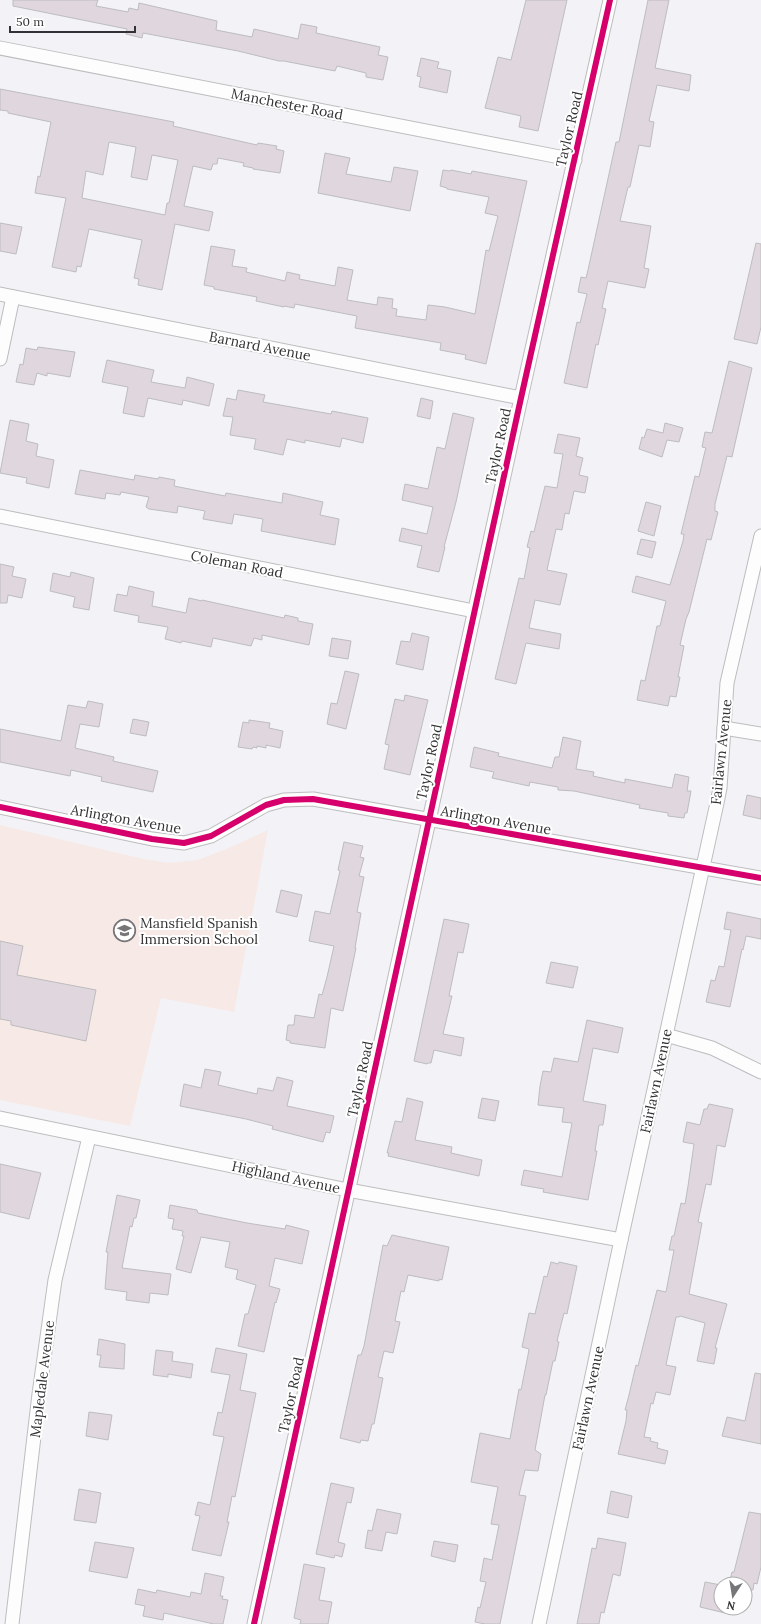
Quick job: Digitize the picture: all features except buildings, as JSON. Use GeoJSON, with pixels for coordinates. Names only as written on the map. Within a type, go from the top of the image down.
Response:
{"type":"FeatureCollection","features":[{"type":"Feature","properties":{"kind":"street","name":"Taylor Road"},"geometry":{"type":"LineString","coordinates":[[254,1624],[428,820],[610,0]]}},
{"type":"Feature","properties":{"kind":"street","name":"Manchester Road"},"geometry":{"type":"LineString","coordinates":[[0,48],[575,160]]}},
{"type":"Feature","properties":{"kind":"street","name":"Barnard Avenue"},"geometry":{"type":"LineString","coordinates":[[0,294],[521,398]]}},
{"type":"Feature","properties":{"kind":"street"},"geometry":{"type":"LineString","coordinates":[[0,359],[13,297]]}},
{"type":"Feature","properties":{"kind":"street","name":"Coleman Road"},"geometry":{"type":"LineString","coordinates":[[0,516],[474,611]]}},
{"type":"Feature","properties":{"kind":"street","name":"Fairlawn Avenue"},"geometry":{"type":"LineString","coordinates":[[539,1624],[720,788],[728,684],[761,536]]}},
{"type":"Feature","properties":{"kind":"street"},"geometry":{"type":"LineString","coordinates":[[724,728],[761,734]]}},
{"type":"Feature","properties":{"kind":"street","name":"Arlington Avenue"},"geometry":{"type":"LineString","coordinates":[[0,807],[152,839],[184,843],[211,836],[266,805],[297,798],[313,799],[761,878]]}},
{"type":"Feature","properties":{"kind":"street"},"geometry":{"type":"LineString","coordinates":[[666,1035],[712,1048],[761,1072]]}},
{"type":"Feature","properties":{"kind":"street","name":"Highland Avenue"},"geometry":{"type":"LineString","coordinates":[[0,1118],[348,1190],[621,1240]]}},
{"type":"Feature","properties":{"kind":"street","name":"Mapledale Avenue"},"geometry":{"type":"LineString","coordinates":[[12,1624],[39,1394],[55,1280],[89,1137]]}},
{"type":"Feature","properties":{"kind":"shaded area","name":"Mansfield Spanish Immersion School"},"geometry":{"type":"Polygon","coordinates":[[[0,825],[143,859],[169,863],[198,860],[268,830],[234,1012],[161,998],[130,1126],[0,1100],[0,825]]]}},
{"type":"Feature","properties":{"kind":"cycle path"},"geometry":{"type":"LineString","coordinates":[[254,1624],[521,398],[610,0]]}},
{"type":"Feature","properties":{"kind":"cycle path"},"geometry":{"type":"LineString","coordinates":[[0,807],[152,839],[184,843],[211,836],[266,805],[284,800],[313,799],[761,878]]}},
{"type":"Feature","properties":{"kind":"place","name":"Mansfield Spanish Immersion School"},"geometry":{"type":"Point","coordinates":[125,931]}}]}
